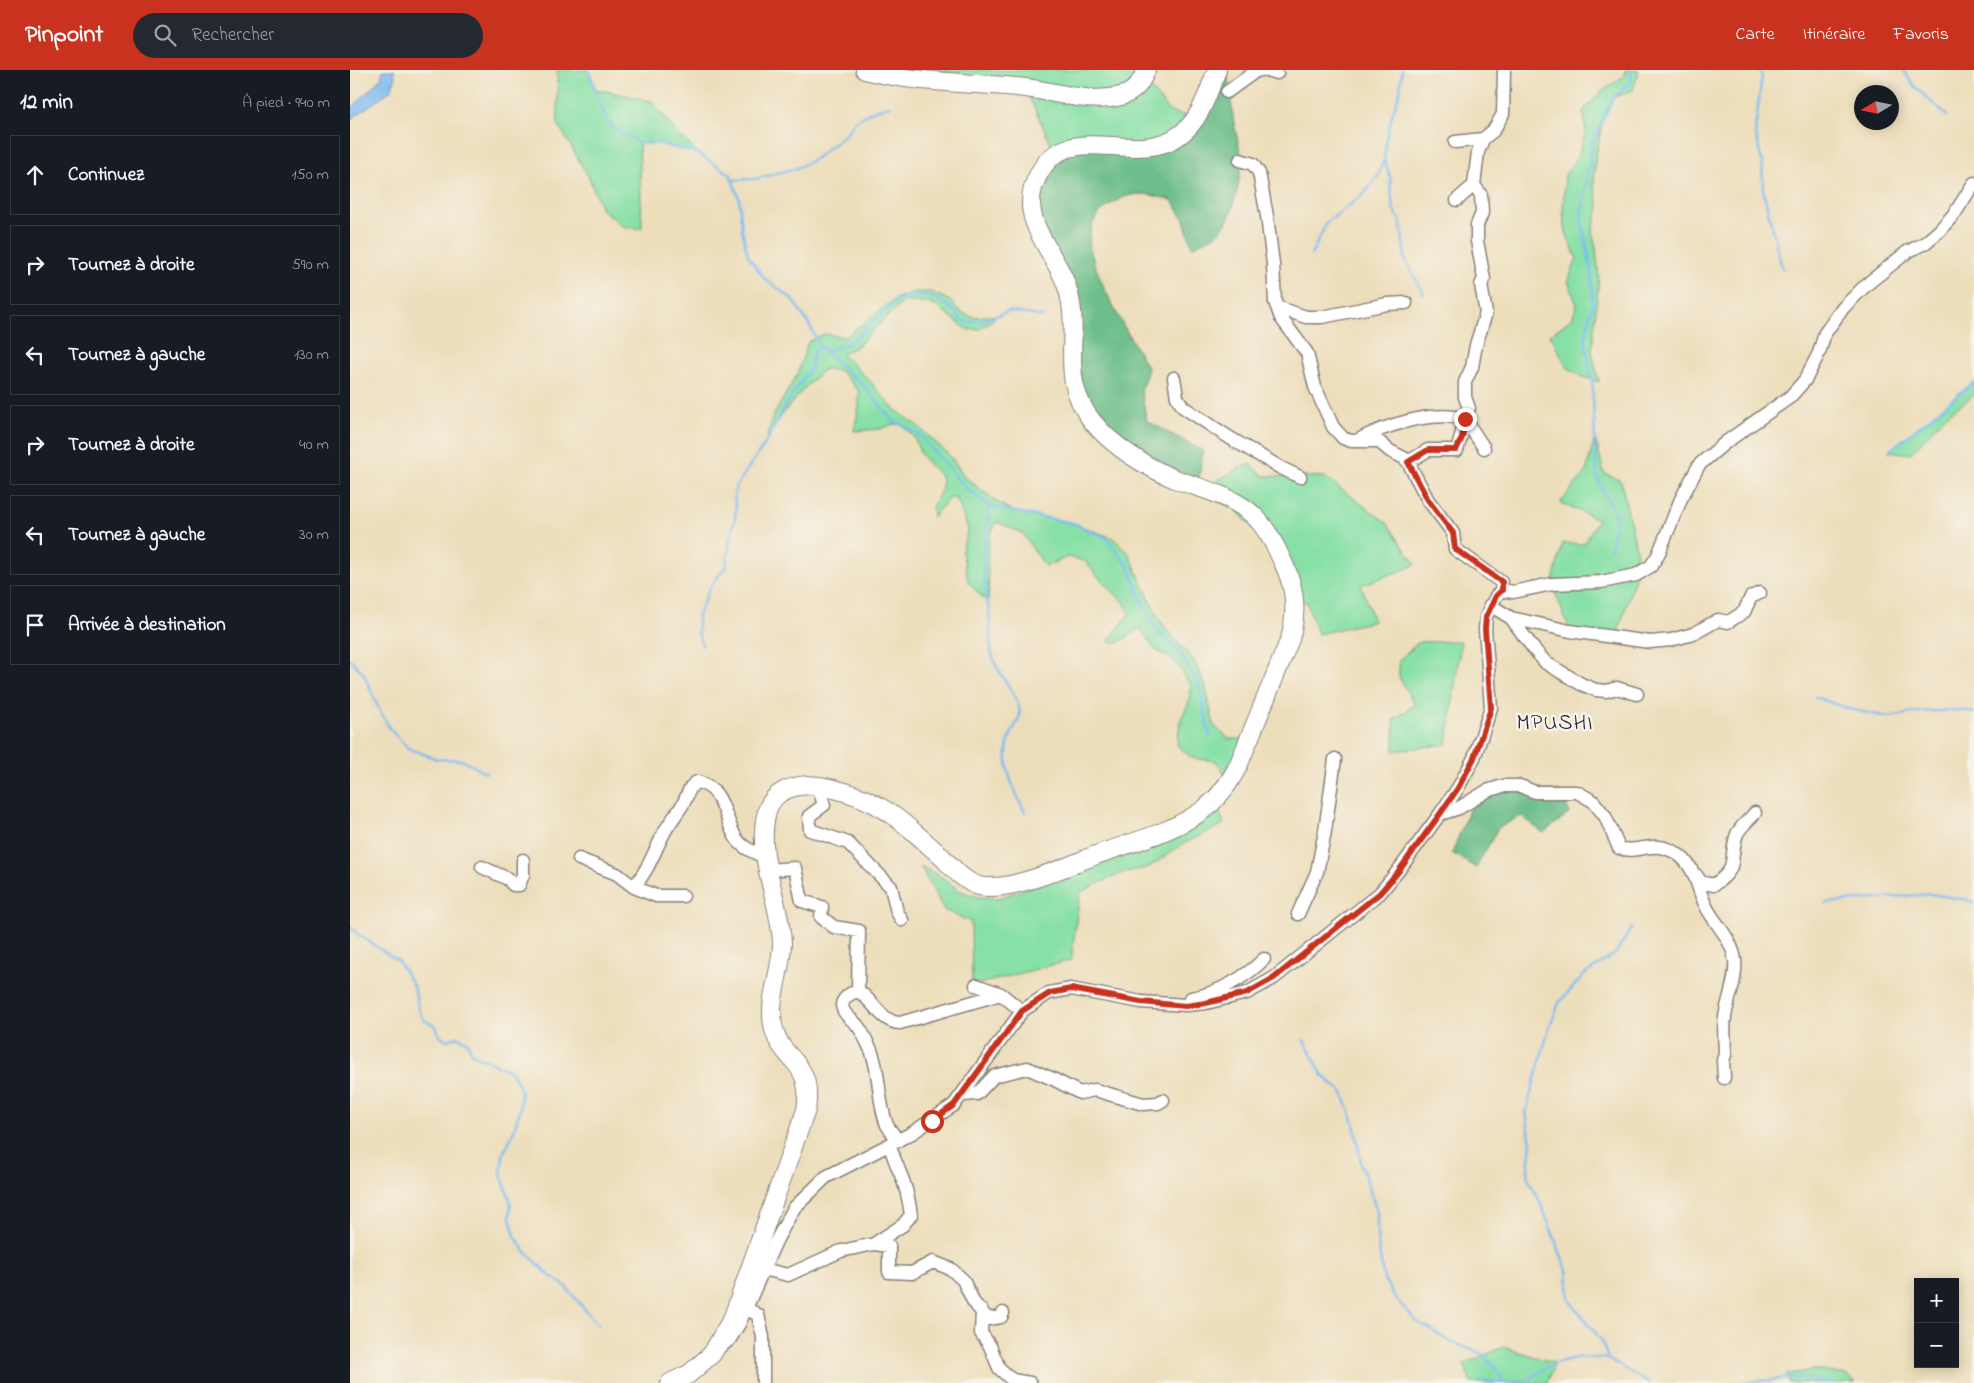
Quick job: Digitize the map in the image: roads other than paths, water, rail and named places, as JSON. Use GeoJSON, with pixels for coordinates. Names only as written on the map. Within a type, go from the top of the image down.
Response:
{"type":"FeatureCollection","features":[{"type":"Feature","properties":{"kind":"highway"},"geometry":{"type":"LineString","coordinates":[[865,70],[904,78],[1008,86],[1094,98],[1119,97],[1132,92],[1141,82],[1146,70]]}},
{"type":"Feature","properties":{"kind":"highway"},"geometry":{"type":"LineString","coordinates":[[670,1383],[689,1374],[712,1354],[732,1317],[806,1110],[807,1083],[802,1070],[784,1048],[773,1024],[772,1008],[781,960],[782,943],[766,864],[765,824],[767,811],[772,800],[788,788],[818,786],[848,792],[870,800],[898,818],[963,877],[977,885],[992,887],[1012,885],[1172,828],[1211,804],[1232,779],[1238,766],[1290,639],[1294,624],[1295,601],[1290,578],[1270,537],[1249,511],[1215,493],[1159,471],[1111,440],[1091,419],[1077,394],[1072,373],[1073,318],[1069,292],[1038,230],[1031,206],[1033,190],[1041,172],[1049,161],[1060,152],[1072,146],[1093,144],[1142,148],[1171,141],[1183,133],[1204,104],[1217,70]]}},
{"type":"Feature","properties":{"kind":"street"},"geometry":{"type":"LineString","coordinates":[[1227,92],[1256,71],[1261,70]]}},
{"type":"Feature","properties":{"kind":"street"},"geometry":{"type":"LineString","coordinates":[[1457,200],[1474,185],[1478,152],[1483,140],[1493,131],[1503,114],[1504,70]]}},
{"type":"Feature","properties":{"kind":"street"},"geometry":{"type":"LineString","coordinates":[[1455,142],[1483,140]]}},
{"type":"Feature","properties":{"kind":"street"},"geometry":{"type":"LineString","coordinates":[[1162,1002],[1186,1006],[1247,993],[1274,978],[1380,893],[1398,872],[1458,788],[1474,758],[1491,708],[1485,629],[1490,605],[1502,590],[1502,582],[1455,549],[1453,533],[1428,500],[1404,458],[1390,451],[1378,440],[1356,442],[1343,438],[1333,427],[1315,387],[1307,353],[1291,334],[1281,318],[1277,307],[1273,283],[1268,216],[1259,173],[1254,164],[1240,160]]}},
{"type":"Feature","properties":{"kind":"street"},"geometry":{"type":"LineString","coordinates":[[1502,590],[1513,592],[1552,584],[1601,582],[1636,575],[1651,566],[1658,555],[1681,499],[1699,465],[1726,442],[1790,397],[1805,380],[1819,353],[1825,333],[1843,308],[1866,285],[1907,252],[1925,242],[1939,231],[1955,213],[1974,183]]}},
{"type":"Feature","properties":{"kind":"street"},"geometry":{"type":"LineString","coordinates":[[1408,462],[1428,450],[1456,450],[1462,438],[1469,408],[1465,397],[1465,382],[1472,367],[1476,345],[1486,314],[1481,286],[1484,279],[1477,241],[1477,225],[1482,213],[1481,195],[1474,185]]}},
{"type":"Feature","properties":{"kind":"street"},"geometry":{"type":"LineString","coordinates":[[1277,307],[1306,317],[1322,316],[1387,304],[1406,303]]}},
{"type":"Feature","properties":{"kind":"street"},"geometry":{"type":"LineString","coordinates":[[1174,378],[1177,397],[1184,407],[1230,438],[1300,477]]}},
{"type":"Feature","properties":{"kind":"street"},"geometry":{"type":"LineString","coordinates":[[1356,442],[1374,431],[1420,419],[1447,416],[1465,419],[1484,448]]}},
{"type":"Feature","properties":{"kind":"street"},"geometry":{"type":"LineString","coordinates":[[1490,605],[1511,618],[1570,631],[1650,642],[1671,640],[1693,634],[1718,620],[1728,622],[1744,612],[1750,597],[1760,593]]}},
{"type":"Feature","properties":{"kind":"street"},"geometry":{"type":"LineString","coordinates":[[1511,618],[1546,663],[1581,684],[1596,690],[1606,691],[1616,688],[1636,694]]}},
{"type":"Feature","properties":{"kind":"street"},"geometry":{"type":"LineString","coordinates":[[1298,914],[1316,872],[1325,831],[1335,759]]}},
{"type":"Feature","properties":{"kind":"street"},"geometry":{"type":"LineString","coordinates":[[634,887],[650,865],[664,832],[682,805],[689,790],[697,782],[707,785],[716,794],[736,839],[766,864],[795,868],[802,901],[822,906],[821,917],[834,927],[859,931],[858,991]]}},
{"type":"Feature","properties":{"kind":"street"},"geometry":{"type":"LineString","coordinates":[[818,786],[824,805],[809,816],[810,830],[848,842],[891,887],[897,912],[902,920]]}},
{"type":"Feature","properties":{"kind":"street"},"geometry":{"type":"LineString","coordinates":[[1440,814],[1459,808],[1487,790],[1503,786],[1520,786],[1535,792],[1577,792],[1593,801],[1605,816],[1619,848],[1628,851],[1653,846],[1668,849],[1684,860],[1701,882],[1713,885],[1723,879],[1729,872],[1738,833],[1755,813]]}},
{"type":"Feature","properties":{"kind":"street"},"geometry":{"type":"LineString","coordinates":[[579,859],[617,874],[634,887],[656,896],[683,896]]}},
{"type":"Feature","properties":{"kind":"street"},"geometry":{"type":"LineString","coordinates":[[482,867],[518,885],[523,875],[523,860]]}},
{"type":"Feature","properties":{"kind":"street"},"geometry":{"type":"LineString","coordinates":[[1696,875],[1708,909],[1727,939],[1735,960],[1734,980],[1724,1022],[1724,1078]]}},
{"type":"Feature","properties":{"kind":"street"},"geometry":{"type":"LineString","coordinates":[[712,1354],[730,1339],[739,1324],[784,1224],[794,1208],[826,1177],[894,1143],[932,1121],[954,1105],[1022,1011],[1050,993],[1071,989],[1141,1002],[1162,1002],[1203,996],[1251,972],[1264,959]]}},
{"type":"Feature","properties":{"kind":"street"},"geometry":{"type":"LineString","coordinates":[[976,985],[1001,994],[1022,1011]]}},
{"type":"Feature","properties":{"kind":"street"},"geometry":{"type":"LineString","coordinates":[[858,991],[870,1000],[889,1022],[893,1023],[910,1021],[1001,994]]}},
{"type":"Feature","properties":{"kind":"street"},"geometry":{"type":"LineString","coordinates":[[858,991],[853,992],[846,998],[842,1004],[842,1009],[858,1026],[871,1052],[876,1068],[882,1106],[894,1143],[892,1157],[898,1168],[909,1200],[911,1215],[903,1225],[874,1244]]}},
{"type":"Feature","properties":{"kind":"street"},"geometry":{"type":"LineString","coordinates":[[962,1095],[977,1094],[994,1076],[1027,1068],[1053,1078],[1080,1093],[1095,1090],[1143,1104],[1158,1103],[1163,1100]]}},
{"type":"Feature","properties":{"kind":"street"},"geometry":{"type":"LineString","coordinates":[[763,1269],[788,1275],[841,1251],[874,1244],[889,1246],[889,1272],[912,1273],[934,1262],[951,1269],[963,1280],[974,1302],[988,1319],[1001,1317],[1003,1313]]}},
{"type":"Feature","properties":{"kind":"street"},"geometry":{"type":"LineString","coordinates":[[746,1308],[758,1315],[763,1336],[763,1383]]}},
{"type":"Feature","properties":{"kind":"street"},"geometry":{"type":"LineString","coordinates":[[982,1312],[981,1333],[990,1346],[999,1368],[1012,1380],[1030,1383]]}},
{"type":"Feature","properties":{"kind":"water"},"geometry":{"type":"Polygon","coordinates":[[[383,70],[394,70],[395,79],[391,90],[350,120],[350,110],[381,78],[383,70]]]}},
{"type":"Feature","properties":{"kind":"waterway"},"geometry":{"type":"LineString","coordinates":[[589,70],[601,108],[613,128],[639,143],[661,144],[699,154],[730,174],[739,198],[742,230],[748,256],[764,278],[791,298],[809,324],[820,346],[866,388],[892,420],[919,434],[965,487],[990,507],[1073,523],[1106,538],[1129,567],[1145,608],[1158,632],[1179,652],[1199,684],[1210,737]]}},
{"type":"Feature","properties":{"kind":"waterway"},"geometry":{"type":"LineString","coordinates":[[1311,255],[1327,222],[1364,194],[1378,176],[1384,160],[1386,140],[1400,91],[1402,70]]}},
{"type":"Feature","properties":{"kind":"waterway"},"geometry":{"type":"LineString","coordinates":[[1611,549],[1616,517],[1597,477],[1592,380],[1585,340],[1593,303],[1591,269],[1581,216],[1593,141],[1613,98],[1631,82],[1632,70]]}},
{"type":"Feature","properties":{"kind":"waterway"},"geometry":{"type":"LineString","coordinates":[[1759,70],[1762,76],[1755,130],[1762,163],[1763,190],[1782,268]]}},
{"type":"Feature","properties":{"kind":"waterway"},"geometry":{"type":"LineString","coordinates":[[1903,70],[1915,87],[1947,116]]}},
{"type":"Feature","properties":{"kind":"waterway"},"geometry":{"type":"LineString","coordinates":[[732,180],[755,179],[797,168],[815,159],[847,133],[855,121],[875,110],[890,106]]}},
{"type":"Feature","properties":{"kind":"waterway"},"geometry":{"type":"LineString","coordinates":[[1384,159],[1390,177],[1393,208],[1401,222],[1405,259],[1424,294]]}},
{"type":"Feature","properties":{"kind":"waterway"},"geometry":{"type":"LineString","coordinates":[[826,351],[847,344],[899,299],[922,295],[938,299],[953,310],[962,321],[979,322],[1009,311],[1043,317]]}},
{"type":"Feature","properties":{"kind":"waterway"},"geometry":{"type":"LineString","coordinates":[[702,646],[698,633],[698,615],[711,585],[726,567],[735,519],[734,497],[736,486],[765,444],[789,399],[810,369],[813,354],[820,346]]}},
{"type":"Feature","properties":{"kind":"waterway"},"geometry":{"type":"LineString","coordinates":[[1889,451],[1974,382]]}},
{"type":"Feature","properties":{"kind":"waterway"},"geometry":{"type":"LineString","coordinates":[[990,507],[983,560],[990,617],[991,649],[994,662],[1014,695],[1020,712],[1008,742],[1007,763],[1012,783],[1025,812]]}},
{"type":"Feature","properties":{"kind":"waterway"},"geometry":{"type":"LineString","coordinates":[[350,659],[364,674],[390,729],[408,748],[437,759],[462,760],[486,773]]}},
{"type":"Feature","properties":{"kind":"waterway"},"geometry":{"type":"LineString","coordinates":[[1815,697],[1849,709],[1888,717],[1919,712],[1961,710],[1974,713]]}},
{"type":"Feature","properties":{"kind":"waterway"},"geometry":{"type":"LineString","coordinates":[[1825,903],[1930,894],[1968,900],[1974,903]]}},
{"type":"Feature","properties":{"kind":"waterway"},"geometry":{"type":"LineString","coordinates":[[350,927],[398,961],[414,987],[419,1010],[424,1020],[436,1026],[439,1035],[447,1040],[458,1037],[467,1041],[472,1054],[512,1072],[521,1090],[520,1110],[513,1133],[503,1155],[501,1174],[511,1203],[510,1218],[515,1236],[525,1251],[549,1275],[565,1286],[598,1325]]}},
{"type":"Feature","properties":{"kind":"waterway"},"geometry":{"type":"LineString","coordinates":[[1608,1359],[1602,1341],[1569,1300],[1567,1270],[1541,1204],[1527,1176],[1531,1144],[1526,1112],[1548,1031],[1559,1003],[1585,974],[1615,954],[1632,928]]}},
{"type":"Feature","properties":{"kind":"waterway"},"geometry":{"type":"LineString","coordinates":[[1304,1040],[1323,1076],[1343,1093],[1354,1123],[1361,1163],[1377,1212],[1377,1238],[1384,1279],[1395,1298],[1416,1321],[1453,1343],[1481,1353],[1495,1367],[1504,1383]]}},
{"type":"Feature","properties":{"kind":"waterway"},"geometry":{"type":"LineString","coordinates":[[1483,1383],[1484,1381],[1504,1383],[1527,1380],[1555,1363],[1580,1357],[1608,1359],[1649,1383]]}},
{"type":"Feature","properties":{"kind":"waterway"},"geometry":{"type":"LineString","coordinates":[[1741,1383],[1799,1377],[1833,1383]]}},
{"type":"Feature","properties":{"kind":"district","name":"MPUSHI"},"geometry":{"type":"Point","coordinates":[1555,721]}}]}
